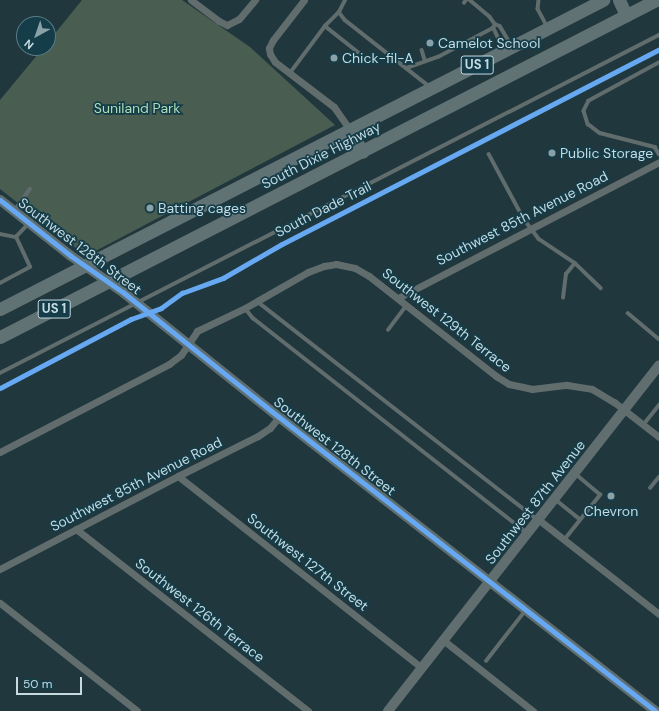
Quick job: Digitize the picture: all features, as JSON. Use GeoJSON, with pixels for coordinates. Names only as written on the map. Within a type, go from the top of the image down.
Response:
{"type":"FeatureCollection","features":[{"type":"Feature","properties":{"kind":"highway","name":"South Dixie Highway"},"geometry":{"type":"LineString","coordinates":[[0,309],[548,29],[585,6],[603,0]]}},
{"type":"Feature","properties":{"kind":"highway"},"geometry":{"type":"LineString","coordinates":[[619,0],[626,15]]}},
{"type":"Feature","properties":{"kind":"highway","name":"South Dixie Highway"},"geometry":{"type":"LineString","coordinates":[[0,337],[656,0]]}},
{"type":"Feature","properties":{"kind":"highway"},"geometry":{"type":"LineString","coordinates":[[350,130],[362,152]]}},
{"type":"Feature","properties":{"kind":"street"},"geometry":{"type":"LineString","coordinates":[[190,0],[218,21],[228,25],[239,19],[254,0]]}},
{"type":"Feature","properties":{"kind":"street"},"geometry":{"type":"LineString","coordinates":[[304,0],[272,40],[269,51],[275,62],[334,108],[350,130]]}},
{"type":"Feature","properties":{"kind":"street","name":"Southwest 85th Avenue Road"},"geometry":{"type":"LineString","coordinates":[[398,298],[659,162]]}},
{"type":"Feature","properties":{"kind":"street","name":"Southwest 128th Street"},"geometry":{"type":"LineString","coordinates":[[2,205],[14,212],[28,224],[136,302],[279,417],[655,711]]}},
{"type":"Feature","properties":{"kind":"street","name":"Southwest 129th Terrace"},"geometry":{"type":"LineString","coordinates":[[257,301],[324,266],[336,264],[348,266],[369,276],[496,376],[509,384],[532,389],[567,385],[587,387],[603,395],[624,409],[659,437]]}},
{"type":"Feature","properties":{"kind":"street"},"geometry":{"type":"LineString","coordinates":[[0,452],[169,364],[181,355],[196,331],[257,301]]}},
{"type":"Feature","properties":{"kind":"street","name":"Southwest 87th Avenue"},"geometry":{"type":"LineString","coordinates":[[388,711],[443,640],[490,583],[624,409],[656,371]]}},
{"type":"Feature","properties":{"kind":"street","name":"Southwest 85th Avenue Road"},"geometry":{"type":"LineString","coordinates":[[0,569],[258,436],[271,427],[279,417]]}},
{"type":"Feature","properties":{"kind":"street","name":"Southwest 127th Street"},"geometry":{"type":"LineString","coordinates":[[178,476],[422,668]]}},
{"type":"Feature","properties":{"kind":"street"},"geometry":{"type":"LineString","coordinates":[[539,520],[659,614]]}},
{"type":"Feature","properties":{"kind":"street","name":"Southwest 126th Terrace"},"geometry":{"type":"LineString","coordinates":[[76,529],[308,711]]}},
{"type":"Feature","properties":{"kind":"street"},"geometry":{"type":"LineString","coordinates":[[0,603],[137,711]]}},
{"type":"Feature","properties":{"kind":"street"},"geometry":{"type":"LineString","coordinates":[[443,640],[533,711]]}},
{"type":"Feature","properties":{"kind":"lane"},"geometry":{"type":"LineString","coordinates":[[290,73],[325,26],[339,12],[345,0]]}},
{"type":"Feature","properties":{"kind":"lane"},"geometry":{"type":"LineString","coordinates":[[470,0],[490,17],[495,24],[500,26],[508,49]]}},
{"type":"Feature","properties":{"kind":"lane"},"geometry":{"type":"LineString","coordinates":[[539,0],[538,9],[548,29]]}},
{"type":"Feature","properties":{"kind":"lane"},"geometry":{"type":"LineString","coordinates":[[339,12],[345,20],[432,88]]}},
{"type":"Feature","properties":{"kind":"lane"},"geometry":{"type":"LineString","coordinates":[[407,68],[438,57],[493,28],[495,24]]}},
{"type":"Feature","properties":{"kind":"lane"},"geometry":{"type":"LineString","coordinates":[[325,26],[358,52]]}},
{"type":"Feature","properties":{"kind":"lane"},"geometry":{"type":"LineString","coordinates":[[493,28],[508,49]]}},
{"type":"Feature","properties":{"kind":"lane"},"geometry":{"type":"LineString","coordinates":[[0,373],[659,35]]}},
{"type":"Feature","properties":{"kind":"lane"},"geometry":{"type":"LineString","coordinates":[[422,50],[426,60]]}},
{"type":"Feature","properties":{"kind":"lane"},"geometry":{"type":"LineString","coordinates":[[659,63],[589,101],[584,110],[588,124],[600,133],[655,147],[659,154]]}},
{"type":"Feature","properties":{"kind":"lane"},"geometry":{"type":"LineString","coordinates":[[489,154],[524,219],[541,241],[574,263],[601,288]]}},
{"type":"Feature","properties":{"kind":"lane"},"geometry":{"type":"LineString","coordinates":[[14,212],[30,190]]}},
{"type":"Feature","properties":{"kind":"lane"},"geometry":{"type":"LineString","coordinates":[[16,237],[28,224]]}},
{"type":"Feature","properties":{"kind":"lane"},"geometry":{"type":"LineString","coordinates":[[1,234],[16,237]]}},
{"type":"Feature","properties":{"kind":"lane"},"geometry":{"type":"LineString","coordinates":[[0,283],[30,266],[16,237]]}},
{"type":"Feature","properties":{"kind":"lane"},"geometry":{"type":"LineString","coordinates":[[563,298],[566,274],[574,263]]}},
{"type":"Feature","properties":{"kind":"lane"},"geometry":{"type":"LineString","coordinates":[[257,301],[539,520]]}},
{"type":"Feature","properties":{"kind":"lane"},"geometry":{"type":"LineString","coordinates":[[388,330],[406,305]]}},
{"type":"Feature","properties":{"kind":"lane"},"geometry":{"type":"LineString","coordinates":[[245,308],[253,318],[528,534]]}},
{"type":"Feature","properties":{"kind":"lane"},"geometry":{"type":"LineString","coordinates":[[628,312],[659,339]]}},
{"type":"Feature","properties":{"kind":"lane"},"geometry":{"type":"LineString","coordinates":[[643,425],[659,405]]}},
{"type":"Feature","properties":{"kind":"lane"},"geometry":{"type":"LineString","coordinates":[[564,540],[600,495],[575,474]]}},
{"type":"Feature","properties":{"kind":"lane"},"geometry":{"type":"LineString","coordinates":[[650,488],[659,477]]}},
{"type":"Feature","properties":{"kind":"lane"},"geometry":{"type":"LineString","coordinates":[[555,499],[580,519]]}},
{"type":"Feature","properties":{"kind":"lane"},"geometry":{"type":"LineString","coordinates":[[486,661],[526,610]]}},
{"type":"Feature","properties":{"kind":"green space","name":"Suniland Park"},"geometry":{"type":"Polygon","coordinates":[[[82,0],[182,0],[250,47],[335,125],[86,256],[0,189],[0,100],[36,56],[56,56],[56,32],[82,0]]]}},
{"type":"Feature","properties":{"kind":"cycle path","name":"South Dade Trail"},"geometry":{"type":"LineString","coordinates":[[0,388],[131,319],[161,308],[182,293],[223,278],[282,244],[659,49]]}},
{"type":"Feature","properties":{"kind":"cycle path"},"geometry":{"type":"LineString","coordinates":[[0,200],[71,256],[124,293],[279,417],[655,711]]}},
{"type":"Feature","properties":{"kind":"place","name":"Camelot School"},"geometry":{"type":"Point","coordinates":[430,43]}},
{"type":"Feature","properties":{"kind":"place","name":"Chick-fil-A"},"geometry":{"type":"Point","coordinates":[334,58]}},
{"type":"Feature","properties":{"kind":"place","name":"Public Storage"},"geometry":{"type":"Point","coordinates":[552,153]}},
{"type":"Feature","properties":{"kind":"place","name":"Batting cages"},"geometry":{"type":"Point","coordinates":[150,208]}},
{"type":"Feature","properties":{"kind":"place","name":"Chevron"},"geometry":{"type":"Point","coordinates":[611,496]}}]}
